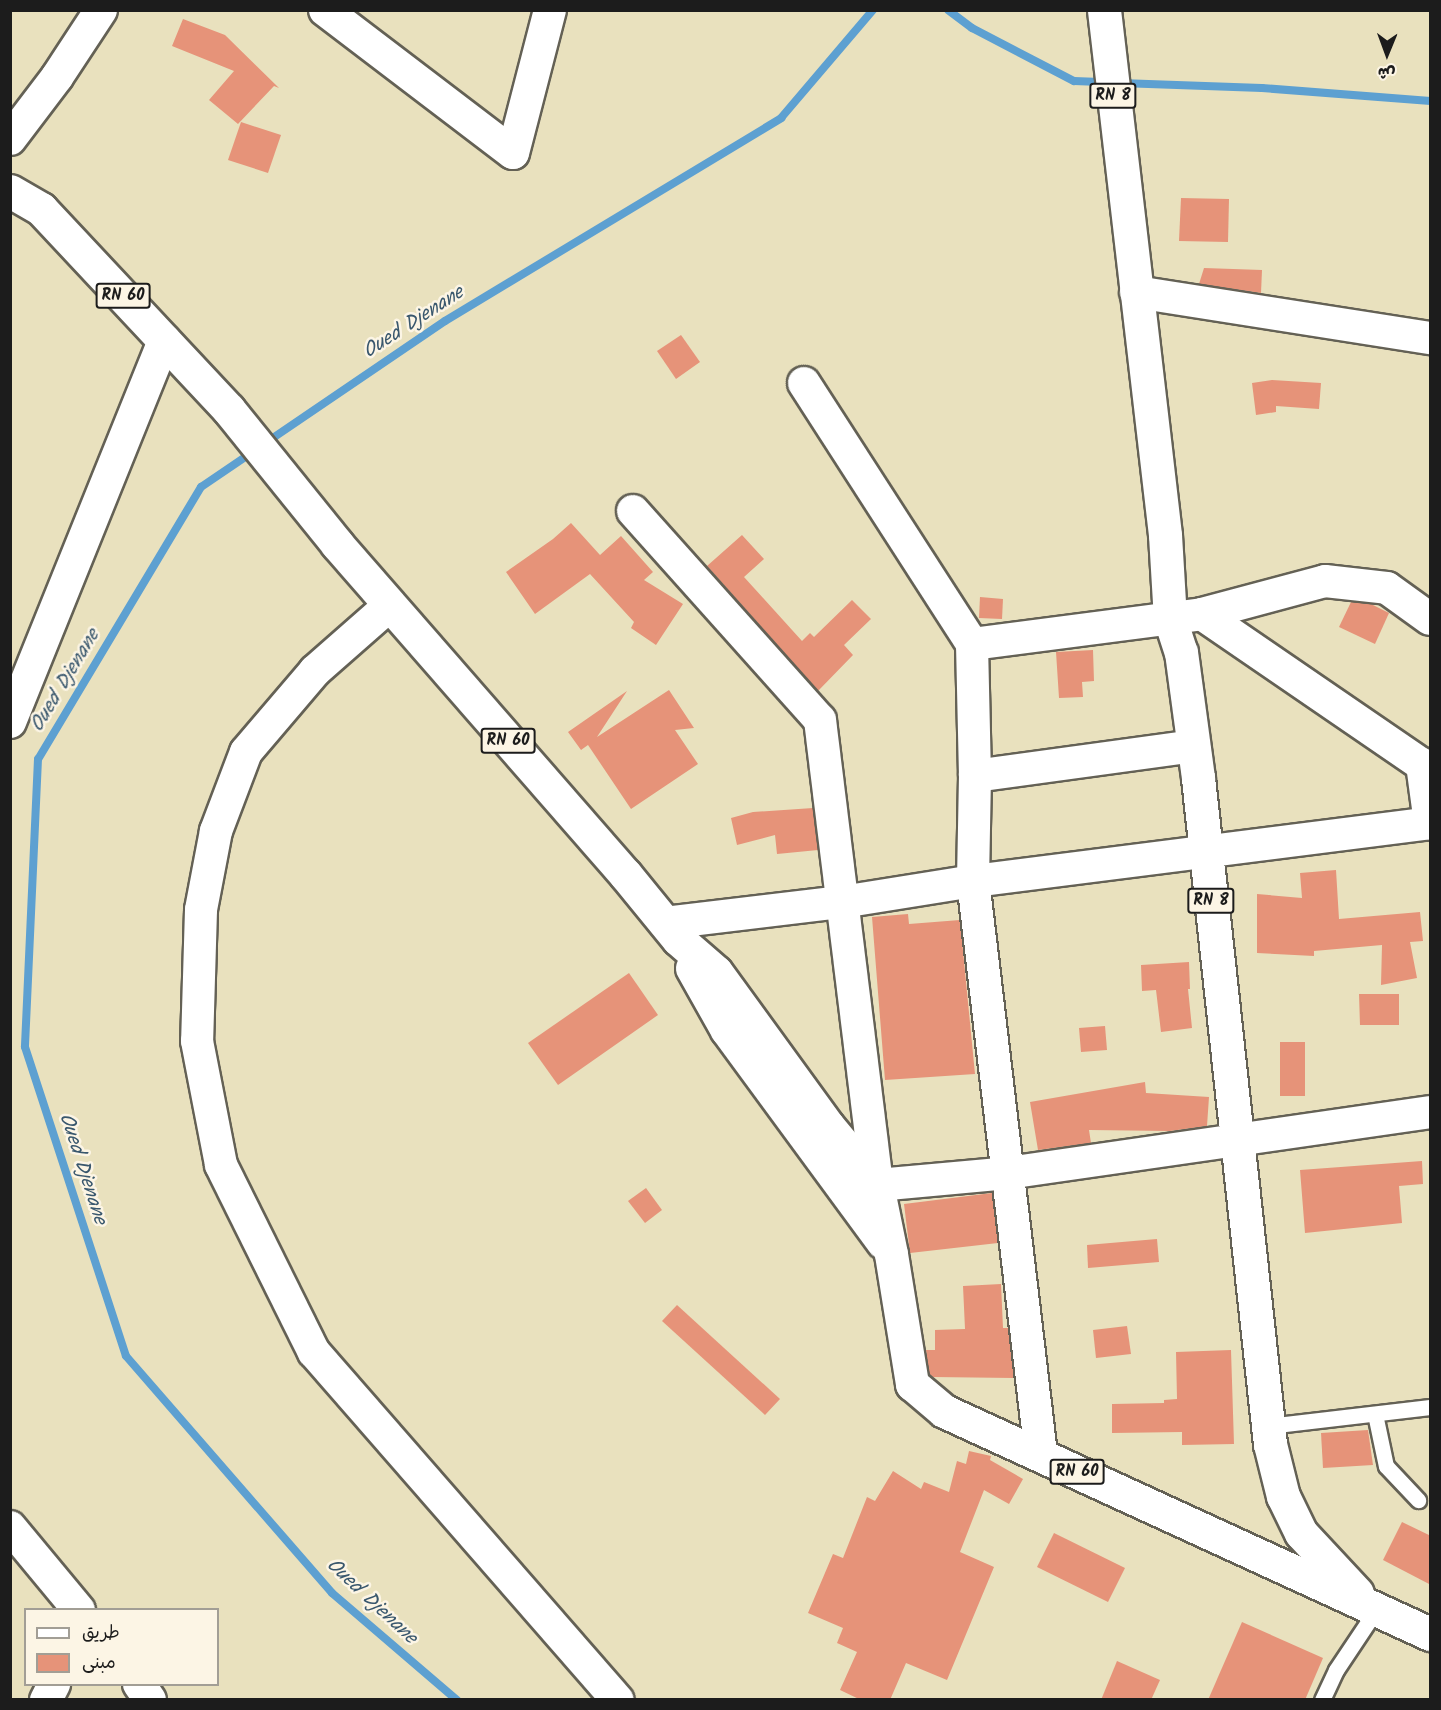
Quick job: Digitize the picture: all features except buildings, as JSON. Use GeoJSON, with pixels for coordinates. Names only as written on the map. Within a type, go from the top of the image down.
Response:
{"type":"FeatureCollection","features":[{"type":"Feature","properties":{"kind":"main road","name":"RN 8"},"geometry":{"type":"LineString","coordinates":[[1104,17],[1166,535],[1170,619],[1181,652],[1194,746],[1270,1444],[1283,1496],[1301,1533],[1372,1608],[1431,1634]]}},
{"type":"Feature","properties":{"kind":"main road","name":"RN 60"},"geometry":{"type":"LineString","coordinates":[[10,191],[41,208],[229,410],[337,544],[625,874],[671,931],[727,1030],[891,1254],[912,1384],[944,1411],[1372,1608]]}},
{"type":"Feature","properties":{"kind":"main road"},"geometry":{"type":"LineString","coordinates":[[671,931],[716,972],[828,1126],[877,1185],[891,1254]]}},
{"type":"Feature","properties":{"kind":"street"},"geometry":{"type":"LineString","coordinates":[[330,12],[513,153],[550,10]]}},
{"type":"Feature","properties":{"kind":"street"},"geometry":{"type":"LineString","coordinates":[[10,139],[57,77],[92,15]]}},
{"type":"Feature","properties":{"kind":"street"},"geometry":{"type":"LineString","coordinates":[[1136,292],[1431,338]]}},
{"type":"Feature","properties":{"kind":"street"},"geometry":{"type":"LineString","coordinates":[[12,718],[164,340]]}},
{"type":"Feature","properties":{"kind":"street"},"geometry":{"type":"LineString","coordinates":[[804,383],[972,644],[975,776],[973,882],[1041,1455]]}},
{"type":"Feature","properties":{"kind":"street"},"geometry":{"type":"LineString","coordinates":[[633,511],[820,720],[877,1185],[1008,1173],[1431,1112]]}},
{"type":"Feature","properties":{"kind":"street"},"geometry":{"type":"LineString","coordinates":[[972,644],[1202,614],[1325,581],[1387,588],[1431,619]]}},
{"type":"Feature","properties":{"kind":"street"},"geometry":{"type":"LineString","coordinates":[[390,605],[315,671],[246,752],[216,831],[201,910],[197,1041],[221,1165],[314,1352],[618,1700]]}},
{"type":"Feature","properties":{"kind":"street"},"geometry":{"type":"LineString","coordinates":[[671,931],[973,882],[1431,823],[1426,767],[1202,614]]}},
{"type":"Feature","properties":{"kind":"street"},"geometry":{"type":"LineString","coordinates":[[975,776],[1194,746]]}},
{"type":"Feature","properties":{"kind":"street"},"geometry":{"type":"LineString","coordinates":[[10,1527],[77,1608]]}},
{"type":"Feature","properties":{"kind":"street"},"geometry":{"type":"LineString","coordinates":[[46,1700],[53,1686]]}},
{"type":"Feature","properties":{"kind":"street"},"geometry":{"type":"LineString","coordinates":[[140,1686],[150,1700]]}},
{"type":"Feature","properties":{"kind":"lane"},"geometry":{"type":"LineString","coordinates":[[1268,1426],[1431,1407]]}},
{"type":"Feature","properties":{"kind":"lane"},"geometry":{"type":"LineString","coordinates":[[1375,1414],[1386,1466],[1418,1500]]}},
{"type":"Feature","properties":{"kind":"lane"},"geometry":{"type":"LineString","coordinates":[[1322,1700],[1336,1670],[1372,1608]]}},
{"type":"Feature","properties":{"kind":"waterway","name":"Oued Djenane"},"geometry":{"type":"LineString","coordinates":[[264,444],[445,321],[781,118],[873,10]]}},
{"type":"Feature","properties":{"kind":"waterway"},"geometry":{"type":"LineString","coordinates":[[948,10],[972,28],[1074,81],[1107,82]]}},
{"type":"Feature","properties":{"kind":"waterway"},"geometry":{"type":"LineString","coordinates":[[1120,83],[1262,88],[1430,101]]}},
{"type":"Feature","properties":{"kind":"waterway","name":"Oued Djenane"},"geometry":{"type":"LineString","coordinates":[[254,451],[201,487],[38,759],[25,1047],[126,1356],[332,1593],[457,1700]]}}]}
